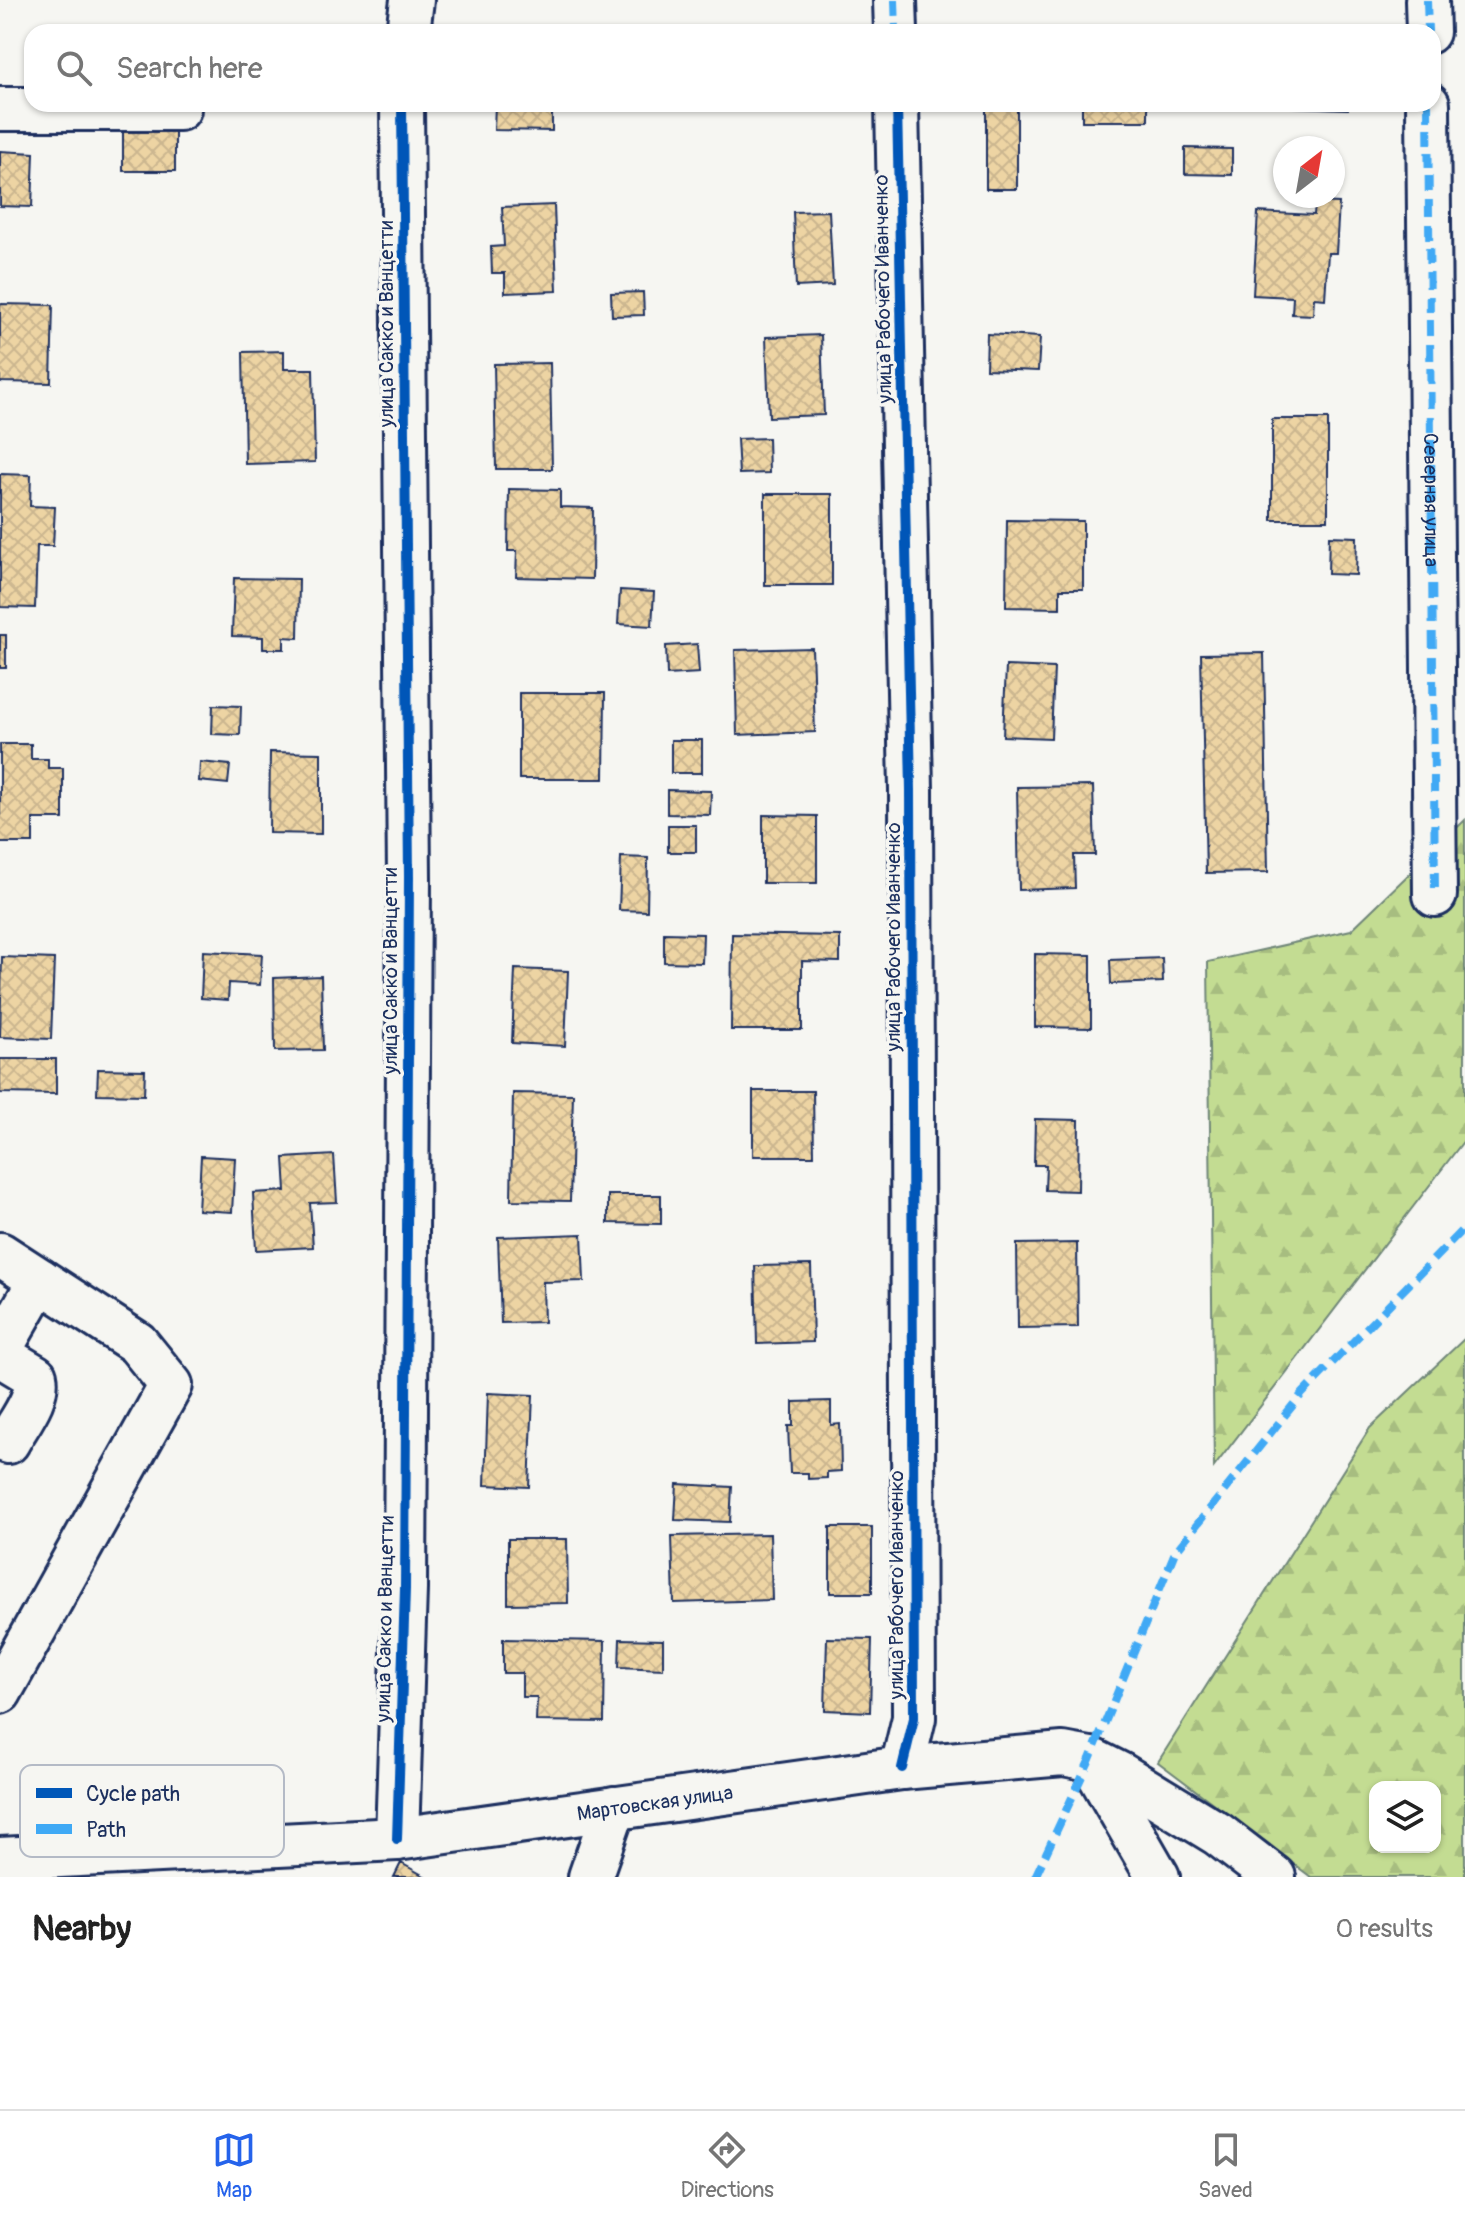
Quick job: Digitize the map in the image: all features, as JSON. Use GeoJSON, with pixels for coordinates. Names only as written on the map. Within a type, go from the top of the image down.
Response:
{"type":"FeatureCollection","features":[{"type":"Feature","properties":{"kind":"street"},"geometry":{"type":"LineString","coordinates":[[409,24],[412,0]]}},
{"type":"Feature","properties":{"kind":"street"},"geometry":{"type":"LineString","coordinates":[[895,0],[896,24]]}},
{"type":"Feature","properties":{"kind":"street"},"geometry":{"type":"LineString","coordinates":[[1427,0],[1428,24]]}},
{"type":"Feature","properties":{"kind":"street"},"geometry":{"type":"LineString","coordinates":[[0,109],[24,109]]}},
{"type":"Feature","properties":{"kind":"street","name":"улица Сакко и Ванцетти"},"geometry":{"type":"LineString","coordinates":[[397,1839],[405,1589],[409,909],[402,112]]}},
{"type":"Feature","properties":{"kind":"street","name":"улица Рабочего Иванченко"},"geometry":{"type":"LineString","coordinates":[[897,112],[911,806],[914,1718],[902,1768]]}},
{"type":"Feature","properties":{"kind":"street","name":"Северная улица"},"geometry":{"type":"LineString","coordinates":[[1428,112],[1435,895]]}},
{"type":"Feature","properties":{"kind":"street"},"geometry":{"type":"LineString","coordinates":[[0,1254],[137,1343],[171,1385],[0,1692]]}},
{"type":"Feature","properties":{"kind":"street"},"geometry":{"type":"LineString","coordinates":[[8,1442],[37,1386],[35,1376],[0,1353],[40,1280]]}},
{"type":"Feature","properties":{"kind":"street","name":"Мартовская улица"},"geometry":{"type":"LineString","coordinates":[[284,1850],[397,1839],[902,1768],[1063,1754],[1090,1759],[1120,1774],[1218,1834],[1274,1877]]}},
{"type":"Feature","properties":{"kind":"street"},"geometry":{"type":"LineString","coordinates":[[1090,1759],[1158,1877]]}},
{"type":"Feature","properties":{"kind":"street"},"geometry":{"type":"LineString","coordinates":[[590,1877],[614,1808]]}},
{"type":"Feature","properties":{"kind":"street","name":"Мартовская улица"},"geometry":{"type":"LineString","coordinates":[[0,1859],[127,1865],[210,1857]]}},
{"type":"Feature","properties":{"kind":"green space"},"geometry":{"type":"Polygon","coordinates":[[[1465,820],[1465,1139],[1214,1467],[1208,962],[1351,930],[1465,820]]]}},
{"type":"Feature","properties":{"kind":"green space"},"geometry":{"type":"Polygon","coordinates":[[[1465,1338],[1465,1877],[1311,1877],[1158,1762],[1370,1428],[1465,1338]]]}},
{"type":"Feature","properties":{"kind":"building"},"geometry":{"type":"Polygon","coordinates":[[[495,112],[552,112],[552,131],[494,130],[495,112]]]}},
{"type":"Feature","properties":{"kind":"building"},"geometry":{"type":"Polygon","coordinates":[[[986,112],[1017,112],[1017,189],[986,189],[986,112]]]}},
{"type":"Feature","properties":{"kind":"building"},"geometry":{"type":"Polygon","coordinates":[[[1082,112],[1148,112],[1148,121],[1082,121],[1082,112]]]}},
{"type":"Feature","properties":{"kind":"building"},"geometry":{"type":"Polygon","coordinates":[[[123,124],[175,125],[175,171],[123,171],[123,124]]]}},
{"type":"Feature","properties":{"kind":"building"},"geometry":{"type":"Polygon","coordinates":[[[1185,148],[1232,149],[1232,175],[1185,174],[1185,148]]]}},
{"type":"Feature","properties":{"kind":"building"},"geometry":{"type":"Polygon","coordinates":[[[0,151],[34,153],[32,207],[0,206],[0,151]]]}},
{"type":"Feature","properties":{"kind":"building"},"geometry":{"type":"Polygon","coordinates":[[[554,205],[557,291],[505,293],[505,273],[492,273],[491,247],[504,246],[502,207],[554,205]]]}},
{"type":"Feature","properties":{"kind":"building"},"geometry":{"type":"Polygon","coordinates":[[[1315,208],[1339,208],[1336,253],[1328,253],[1325,299],[1314,298],[1313,315],[1292,314],[1293,297],[1253,295],[1258,212],[1314,215],[1315,208]]]}},
{"type":"Feature","properties":{"kind":"building"},"geometry":{"type":"Polygon","coordinates":[[[829,211],[833,285],[796,287],[793,212],[829,211]]]}},
{"type":"Feature","properties":{"kind":"building"},"geometry":{"type":"Polygon","coordinates":[[[643,292],[644,315],[612,316],[611,293],[643,292]]]}},
{"type":"Feature","properties":{"kind":"building"},"geometry":{"type":"Polygon","coordinates":[[[0,304],[53,305],[51,383],[0,382],[0,304]]]}},
{"type":"Feature","properties":{"kind":"building"},"geometry":{"type":"Polygon","coordinates":[[[987,334],[1040,337],[1038,371],[986,369],[987,334]]]}},
{"type":"Feature","properties":{"kind":"building"},"geometry":{"type":"Polygon","coordinates":[[[821,335],[824,415],[769,417],[766,337],[821,335]]]}},
{"type":"Feature","properties":{"kind":"building"},"geometry":{"type":"Polygon","coordinates":[[[284,351],[284,369],[313,369],[315,462],[245,464],[243,352],[284,351]]]}},
{"type":"Feature","properties":{"kind":"building"},"geometry":{"type":"Polygon","coordinates":[[[550,363],[552,469],[496,469],[494,364],[550,363]]]}},
{"type":"Feature","properties":{"kind":"building"},"geometry":{"type":"Polygon","coordinates":[[[1272,419],[1328,419],[1328,520],[1272,520],[1272,419]]]}},
{"type":"Feature","properties":{"kind":"building"},"geometry":{"type":"Polygon","coordinates":[[[768,438],[769,473],[739,474],[737,439],[768,438]]]}},
{"type":"Feature","properties":{"kind":"building"},"geometry":{"type":"Polygon","coordinates":[[[0,474],[31,475],[30,506],[55,507],[53,546],[37,546],[35,608],[0,607],[0,474]]]}},
{"type":"Feature","properties":{"kind":"building"},"geometry":{"type":"Polygon","coordinates":[[[509,489],[560,490],[560,507],[593,508],[592,579],[516,577],[517,551],[508,551],[509,489]]]}},
{"type":"Feature","properties":{"kind":"building"},"geometry":{"type":"Polygon","coordinates":[[[765,494],[832,494],[832,585],[765,585],[765,494]]]}},
{"type":"Feature","properties":{"kind":"building"},"geometry":{"type":"Polygon","coordinates":[[[1007,520],[1083,521],[1083,589],[1060,589],[1060,608],[1006,607],[1007,520]]]}},
{"type":"Feature","properties":{"kind":"building"},"geometry":{"type":"Polygon","coordinates":[[[1329,536],[1357,537],[1356,575],[1328,574],[1329,536]]]}},
{"type":"Feature","properties":{"kind":"building"},"geometry":{"type":"Polygon","coordinates":[[[234,578],[299,579],[298,638],[284,637],[284,649],[263,649],[263,637],[232,636],[234,578]]]}},
{"type":"Feature","properties":{"kind":"building"},"geometry":{"type":"Polygon","coordinates":[[[620,590],[654,592],[652,626],[618,624],[620,590]]]}},
{"type":"Feature","properties":{"kind":"building"},"geometry":{"type":"Polygon","coordinates":[[[0,635],[6,635],[6,668],[0,668],[0,635]]]}},
{"type":"Feature","properties":{"kind":"building"},"geometry":{"type":"Polygon","coordinates":[[[697,644],[699,673],[667,675],[666,646],[697,644]]]}},
{"type":"Feature","properties":{"kind":"building"},"geometry":{"type":"Polygon","coordinates":[[[812,648],[815,732],[737,735],[735,650],[812,648]]]}},
{"type":"Feature","properties":{"kind":"building"},"geometry":{"type":"Polygon","coordinates":[[[1264,653],[1268,872],[1206,873],[1201,654],[1264,653]]]}},
{"type":"Feature","properties":{"kind":"building"},"geometry":{"type":"Polygon","coordinates":[[[1006,666],[1054,668],[1051,738],[1003,736],[1006,666]]]}},
{"type":"Feature","properties":{"kind":"building"},"geometry":{"type":"Polygon","coordinates":[[[519,693],[605,693],[604,779],[519,779],[519,693]]]}},
{"type":"Feature","properties":{"kind":"building"},"geometry":{"type":"Polygon","coordinates":[[[213,705],[241,706],[240,735],[212,734],[213,705]]]}},
{"type":"Feature","properties":{"kind":"building"},"geometry":{"type":"Polygon","coordinates":[[[671,740],[702,740],[702,773],[671,773],[671,740]]]}},
{"type":"Feature","properties":{"kind":"building"},"geometry":{"type":"Polygon","coordinates":[[[0,744],[31,744],[31,759],[48,759],[48,768],[63,768],[63,819],[33,819],[33,843],[0,843],[0,744]]]}},
{"type":"Feature","properties":{"kind":"building"},"geometry":{"type":"Polygon","coordinates":[[[270,752],[321,753],[321,834],[269,833],[270,752]]]}},
{"type":"Feature","properties":{"kind":"building"},"geometry":{"type":"Polygon","coordinates":[[[200,762],[230,765],[228,784],[199,781],[200,762]]]}},
{"type":"Feature","properties":{"kind":"building"},"geometry":{"type":"Polygon","coordinates":[[[1093,786],[1095,855],[1074,855],[1075,888],[1019,890],[1017,787],[1093,786]]]}},
{"type":"Feature","properties":{"kind":"building"},"geometry":{"type":"Polygon","coordinates":[[[667,790],[711,791],[710,815],[667,814],[667,790]]]}},
{"type":"Feature","properties":{"kind":"building"},"geometry":{"type":"Polygon","coordinates":[[[763,815],[817,816],[817,883],[763,883],[763,815]]]}},
{"type":"Feature","properties":{"kind":"building"},"geometry":{"type":"Polygon","coordinates":[[[668,825],[696,825],[696,852],[668,852],[668,825]]]}},
{"type":"Feature","properties":{"kind":"building"},"geometry":{"type":"Polygon","coordinates":[[[621,857],[648,858],[647,911],[619,910],[621,857]]]}},
{"type":"Feature","properties":{"kind":"building"},"geometry":{"type":"Polygon","coordinates":[[[664,933],[703,934],[702,963],[664,962],[664,933]]]}},
{"type":"Feature","properties":{"kind":"building"},"geometry":{"type":"Polygon","coordinates":[[[732,934],[840,936],[840,962],[802,961],[802,1030],[731,1030],[732,934]]]}},
{"type":"Feature","properties":{"kind":"building"},"geometry":{"type":"Polygon","coordinates":[[[203,951],[262,954],[260,985],[229,983],[228,1000],[201,998],[203,951]]]}},
{"type":"Feature","properties":{"kind":"building"},"geometry":{"type":"Polygon","coordinates":[[[1035,954],[1091,955],[1091,1028],[1035,1027],[1035,954]]]}},
{"type":"Feature","properties":{"kind":"building"},"geometry":{"type":"Polygon","coordinates":[[[2,957],[54,959],[51,1039],[0,1037],[2,957]]]}},
{"type":"Feature","properties":{"kind":"building"},"geometry":{"type":"Polygon","coordinates":[[[1162,958],[1163,982],[1111,984],[1110,960],[1162,958]]]}},
{"type":"Feature","properties":{"kind":"building"},"geometry":{"type":"Polygon","coordinates":[[[515,969],[568,971],[565,1046],[512,1043],[515,969]]]}},
{"type":"Feature","properties":{"kind":"building"},"geometry":{"type":"Polygon","coordinates":[[[321,976],[323,1050],[275,1051],[274,978],[321,976]]]}},
{"type":"Feature","properties":{"kind":"building"},"geometry":{"type":"Polygon","coordinates":[[[0,1059],[56,1059],[56,1094],[0,1093],[0,1059]]]}},
{"type":"Feature","properties":{"kind":"building"},"geometry":{"type":"Polygon","coordinates":[[[98,1069],[145,1070],[144,1095],[97,1094],[98,1069]]]}},
{"type":"Feature","properties":{"kind":"building"},"geometry":{"type":"Polygon","coordinates":[[[753,1091],[813,1091],[814,1156],[753,1156],[753,1091]]]}},
{"type":"Feature","properties":{"kind":"building"},"geometry":{"type":"Polygon","coordinates":[[[513,1093],[573,1094],[570,1201],[511,1200],[513,1093]]]}},
{"type":"Feature","properties":{"kind":"building"},"geometry":{"type":"Polygon","coordinates":[[[1035,1119],[1079,1120],[1078,1191],[1045,1190],[1046,1165],[1034,1165],[1035,1119]]]}},
{"type":"Feature","properties":{"kind":"building"},"geometry":{"type":"Polygon","coordinates":[[[334,1155],[337,1202],[310,1203],[313,1247],[256,1250],[253,1193],[286,1191],[284,1158],[334,1155]]]}},
{"type":"Feature","properties":{"kind":"building"},"geometry":{"type":"Polygon","coordinates":[[[201,1156],[235,1158],[232,1212],[198,1210],[201,1156]]]}},
{"type":"Feature","properties":{"kind":"building"},"geometry":{"type":"Polygon","coordinates":[[[608,1195],[661,1195],[661,1224],[608,1223],[608,1195]]]}},
{"type":"Feature","properties":{"kind":"building"},"geometry":{"type":"Polygon","coordinates":[[[582,1234],[584,1281],[543,1282],[544,1322],[501,1323],[498,1237],[582,1234]]]}},
{"type":"Feature","properties":{"kind":"building"},"geometry":{"type":"Polygon","coordinates":[[[1077,1243],[1078,1327],[1018,1328],[1017,1244],[1077,1243]]]}},
{"type":"Feature","properties":{"kind":"building"},"geometry":{"type":"Polygon","coordinates":[[[811,1265],[813,1342],[757,1344],[755,1266],[811,1265]]]}},
{"type":"Feature","properties":{"kind":"building"},"geometry":{"type":"Polygon","coordinates":[[[488,1393],[533,1395],[529,1487],[485,1485],[488,1393]]]}},
{"type":"Feature","properties":{"kind":"building"},"geometry":{"type":"Polygon","coordinates":[[[831,1401],[831,1425],[840,1424],[841,1471],[827,1472],[827,1478],[808,1479],[808,1473],[790,1473],[788,1426],[793,1426],[793,1402],[831,1401]]]}},
{"type":"Feature","properties":{"kind":"building"},"geometry":{"type":"Polygon","coordinates":[[[677,1484],[732,1487],[730,1522],[675,1520],[677,1484]]]}},
{"type":"Feature","properties":{"kind":"building"},"geometry":{"type":"Polygon","coordinates":[[[830,1527],[872,1527],[872,1593],[830,1593],[830,1527]]]}},
{"type":"Feature","properties":{"kind":"building"},"geometry":{"type":"Polygon","coordinates":[[[770,1534],[772,1600],[674,1603],[672,1536],[770,1534]]]}},
{"type":"Feature","properties":{"kind":"building"},"geometry":{"type":"Polygon","coordinates":[[[508,1539],[567,1539],[568,1603],[508,1604],[508,1539]]]}},
{"type":"Feature","properties":{"kind":"building"},"geometry":{"type":"Polygon","coordinates":[[[827,1638],[872,1639],[870,1712],[825,1710],[827,1638]]]}},
{"type":"Feature","properties":{"kind":"building"},"geometry":{"type":"Polygon","coordinates":[[[503,1639],[605,1641],[604,1722],[536,1721],[537,1697],[522,1697],[522,1673],[503,1673],[503,1639]]]}},
{"type":"Feature","properties":{"kind":"building"},"geometry":{"type":"Polygon","coordinates":[[[620,1639],[663,1640],[663,1669],[619,1667],[620,1639]]]}},
{"type":"Feature","properties":{"kind":"building"},"geometry":{"type":"Polygon","coordinates":[[[401,1863],[426,1877],[394,1877],[401,1863]]]}},
{"type":"Feature","properties":{"kind":"marked path"},"geometry":{"type":"LineString","coordinates":[[895,0],[896,24]]}},
{"type":"Feature","properties":{"kind":"marked path"},"geometry":{"type":"LineString","coordinates":[[1427,0],[1428,24]]}},
{"type":"Feature","properties":{"kind":"marked path"},"geometry":{"type":"LineString","coordinates":[[1428,112],[1435,895]]}},
{"type":"Feature","properties":{"kind":"marked path"},"geometry":{"type":"LineString","coordinates":[[1035,1877],[1090,1759],[1175,1552],[1302,1394],[1465,1227]]}},
{"type":"Feature","properties":{"kind":"cycle path"},"geometry":{"type":"LineString","coordinates":[[397,1839],[405,1589],[409,877],[402,112]]}},
{"type":"Feature","properties":{"kind":"cycle path"},"geometry":{"type":"LineString","coordinates":[[897,112],[911,790],[914,1718],[902,1768]]}}]}
